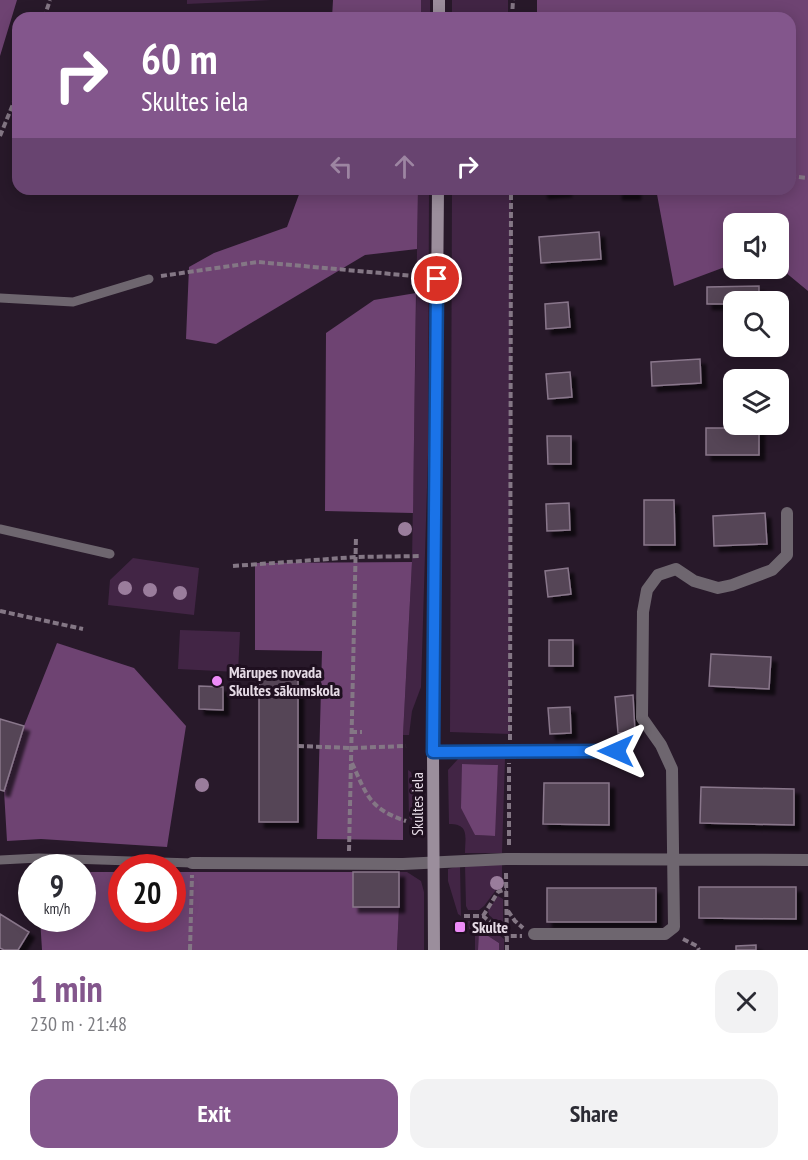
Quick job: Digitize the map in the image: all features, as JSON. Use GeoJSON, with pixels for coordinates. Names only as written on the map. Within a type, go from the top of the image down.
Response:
{"type":"FeatureCollection","features":[{"type":"Feature","properties":{"kind":"main road","name":"Skultes iela"},"geometry":{"type":"LineString","coordinates":[[434,950],[433,752],[438,195]]}},
{"type":"Feature","properties":{"kind":"street"},"geometry":{"type":"LineString","coordinates":[[534,934],[665,934],[674,927],[672,769],[661,745],[642,718],[643,612],[647,590],[658,575],[676,569],[694,581],[718,588],[772,570],[787,555],[787,513]]}},
{"type":"Feature","properties":{"kind":"street"},"geometry":{"type":"LineString","coordinates":[[192,863],[349,864],[506,859],[808,860]]}},
{"type":"Feature","properties":{"kind":"lane"},"geometry":{"type":"LineString","coordinates":[[0,298],[73,302],[149,279]]}},
{"type":"Feature","properties":{"kind":"lane"},"geometry":{"type":"LineString","coordinates":[[0,529],[110,554]]}},
{"type":"Feature","properties":{"kind":"lane"},"geometry":{"type":"LineString","coordinates":[[433,752],[616,751]]}},
{"type":"Feature","properties":{"kind":"lane"},"geometry":{"type":"LineString","coordinates":[[0,860],[39,858],[192,863]]}},
{"type":"Feature","properties":{"kind":"path"},"geometry":{"type":"LineString","coordinates":[[0,136],[12,107]]}},
{"type":"Feature","properties":{"kind":"path"},"geometry":{"type":"LineString","coordinates":[[507,950],[506,859],[509,846],[510,752],[511,195]]}},
{"type":"Feature","properties":{"kind":"path"},"geometry":{"type":"LineString","coordinates":[[149,279],[168,274],[258,262],[437,279]]}},
{"type":"Feature","properties":{"kind":"path"},"geometry":{"type":"LineString","coordinates":[[349,864],[356,536]]}},
{"type":"Feature","properties":{"kind":"path"},"geometry":{"type":"LineString","coordinates":[[233,566],[356,557],[435,556]]}},
{"type":"Feature","properties":{"kind":"path"},"geometry":{"type":"LineString","coordinates":[[0,611],[83,629]]}},
{"type":"Feature","properties":{"kind":"path"},"geometry":{"type":"LineString","coordinates":[[351,732],[362,732]]}},
{"type":"Feature","properties":{"kind":"path"},"geometry":{"type":"LineString","coordinates":[[298,746],[351,748],[406,746]]}},
{"type":"Feature","properties":{"kind":"path"},"geometry":{"type":"LineString","coordinates":[[351,760],[367,795],[379,808],[393,817],[406,821]]}},
{"type":"Feature","properties":{"kind":"path"},"geometry":{"type":"LineString","coordinates":[[190,950],[192,863]]}},
{"type":"Feature","properties":{"kind":"path"},"geometry":{"type":"LineString","coordinates":[[483,915],[498,892],[507,889]]}},
{"type":"Feature","properties":{"kind":"path"},"geometry":{"type":"LineString","coordinates":[[507,909],[515,921],[534,934]]}},
{"type":"Feature","properties":{"kind":"path"},"geometry":{"type":"LineString","coordinates":[[464,916],[483,915],[507,936]]}},
{"type":"Feature","properties":{"kind":"shaded area"},"geometry":{"type":"Polygon","coordinates":[[[0,0],[17,0],[12,12],[0,56],[0,0]]]}},
{"type":"Feature","properties":{"kind":"shaded area"},"geometry":{"type":"Polygon","coordinates":[[[187,0],[271,0],[187,4],[187,0]]]}},
{"type":"Feature","properties":{"kind":"shaded area"},"geometry":{"type":"Polygon","coordinates":[[[333,0],[421,0],[421,12],[332,12],[333,0]]]}},
{"type":"Feature","properties":{"kind":"shaded area"},"geometry":{"type":"Polygon","coordinates":[[[421,0],[430,0],[430,12],[421,12],[421,0]]]}},
{"type":"Feature","properties":{"kind":"shaded area"},"geometry":{"type":"Polygon","coordinates":[[[452,0],[508,0],[508,12],[452,12],[452,0]]]}},
{"type":"Feature","properties":{"kind":"shaded area"},"geometry":{"type":"Polygon","coordinates":[[[537,0],[808,0],[808,291],[789,275],[789,213],[723,213],[723,268],[674,286],[657,195],[796,195],[796,12],[537,12],[537,0]]]}},
{"type":"Feature","properties":{"kind":"shaded area"},"geometry":{"type":"Polygon","coordinates":[[[299,195],[418,195],[417,249],[365,255],[216,344],[186,339],[189,267],[214,253],[287,227],[299,195]]]}},
{"type":"Feature","properties":{"kind":"shaded area"},"geometry":{"type":"Polygon","coordinates":[[[418,195],[429,195],[428,454],[421,687],[412,711],[409,735],[403,735],[412,562],[418,195]]]}},
{"type":"Feature","properties":{"kind":"shaded area"},"geometry":{"type":"Polygon","coordinates":[[[452,195],[511,195],[510,734],[450,732],[452,195]]]}},
{"type":"Feature","properties":{"kind":"shaded area"},"geometry":{"type":"Polygon","coordinates":[[[416,293],[413,513],[325,511],[326,333],[374,300],[416,293]]]}},
{"type":"Feature","properties":{"kind":"shaded area"},"geometry":{"type":"Polygon","coordinates":[[[133,558],[199,568],[194,615],[108,605],[110,580],[133,558]]]}},
{"type":"Feature","properties":{"kind":"shaded area"},"geometry":{"type":"Polygon","coordinates":[[[412,562],[403,735],[403,840],[317,839],[322,651],[255,650],[255,563],[412,562]]]}},
{"type":"Feature","properties":{"kind":"shaded area"},"geometry":{"type":"Polygon","coordinates":[[[180,630],[240,632],[238,672],[178,669],[180,630]]]}},
{"type":"Feature","properties":{"kind":"shaded area"},"geometry":{"type":"Polygon","coordinates":[[[57,643],[134,668],[186,726],[167,847],[41,839],[7,841],[4,791],[24,726],[57,643]]]}},
{"type":"Feature","properties":{"kind":"shaded area"},"geometry":{"type":"Polygon","coordinates":[[[459,758],[505,758],[502,853],[465,853],[465,832],[460,826],[449,824],[448,770],[459,758]],[[462,764],[475,835],[494,836],[498,765],[462,764]]]}},
{"type":"Feature","properties":{"kind":"shaded area"},"geometry":{"type":"Polygon","coordinates":[[[462,764],[498,765],[495,836],[475,835],[461,808],[462,764]]]}},
{"type":"Feature","properties":{"kind":"shaded area"},"geometry":{"type":"Polygon","coordinates":[[[408,770],[411,772],[421,823],[415,823],[409,818],[408,770]]]}},
{"type":"Feature","properties":{"kind":"shaded area"},"geometry":{"type":"Polygon","coordinates":[[[502,863],[502,882],[484,906],[479,910],[468,910],[465,865],[502,863]]]}},
{"type":"Feature","properties":{"kind":"shaded area"},"geometry":{"type":"Polygon","coordinates":[[[460,866],[461,916],[458,914],[448,881],[448,869],[460,866]]]}},
{"type":"Feature","properties":{"kind":"shaded area"},"geometry":{"type":"Polygon","coordinates":[[[96,872],[108,872],[108,932],[186,932],[186,872],[353,872],[399,907],[397,950],[42,950],[41,932],[96,932],[96,872]]]}},
{"type":"Feature","properties":{"kind":"shaded area"},"geometry":{"type":"Polygon","coordinates":[[[399,872],[407,872],[421,881],[424,892],[424,950],[397,950],[399,872]]]}},
{"type":"Feature","properties":{"kind":"shaded area"},"geometry":{"type":"Polygon","coordinates":[[[498,896],[503,899],[503,921],[499,924],[489,915],[488,910],[498,896]]]}},
{"type":"Feature","properties":{"kind":"shaded area"},"geometry":{"type":"Polygon","coordinates":[[[468,921],[482,922],[504,939],[504,950],[499,950],[499,943],[479,930],[478,950],[475,950],[475,930],[469,929],[468,921]]]}},
{"type":"Feature","properties":{"kind":"shaded area"},"geometry":{"type":"Polygon","coordinates":[[[479,930],[499,943],[499,950],[478,950],[479,930]]]}},
{"type":"Feature","properties":{"kind":"building"},"geometry":{"type":"Polygon","coordinates":[[[599,232],[601,259],[541,263],[539,237],[599,232]]]}},
{"type":"Feature","properties":{"kind":"building"},"geometry":{"type":"Polygon","coordinates":[[[759,286],[759,291],[723,291],[723,304],[707,304],[707,287],[759,286]]]}},
{"type":"Feature","properties":{"kind":"building"},"geometry":{"type":"Polygon","coordinates":[[[568,302],[570,327],[546,329],[545,304],[568,302]]]}},
{"type":"Feature","properties":{"kind":"building"},"geometry":{"type":"Polygon","coordinates":[[[700,359],[701,383],[652,386],[651,362],[700,359]]]}},
{"type":"Feature","properties":{"kind":"building"},"geometry":{"type":"Polygon","coordinates":[[[570,372],[572,397],[548,399],[546,374],[570,372]]]}},
{"type":"Feature","properties":{"kind":"building"},"geometry":{"type":"Polygon","coordinates":[[[706,428],[723,428],[723,435],[759,435],[759,455],[706,455],[706,428]]]}},
{"type":"Feature","properties":{"kind":"building"},"geometry":{"type":"Polygon","coordinates":[[[547,436],[571,436],[571,464],[548,464],[547,436]]]}},
{"type":"Feature","properties":{"kind":"building"},"geometry":{"type":"Polygon","coordinates":[[[644,500],[674,500],[675,545],[644,545],[644,500]]]}},
{"type":"Feature","properties":{"kind":"building"},"geometry":{"type":"Polygon","coordinates":[[[569,503],[570,530],[547,531],[546,504],[569,503]]]}},
{"type":"Feature","properties":{"kind":"building"},"geometry":{"type":"Polygon","coordinates":[[[765,513],[767,544],[714,546],[713,516],[765,513]]]}},
{"type":"Feature","properties":{"kind":"building"},"geometry":{"type":"Polygon","coordinates":[[[568,568],[571,594],[548,597],[545,571],[568,568]]]}},
{"type":"Feature","properties":{"kind":"building"},"geometry":{"type":"Polygon","coordinates":[[[549,640],[573,640],[573,666],[549,666],[549,640]]]}},
{"type":"Feature","properties":{"kind":"building"},"geometry":{"type":"Polygon","coordinates":[[[711,654],[771,657],[769,689],[709,686],[711,654]]]}},
{"type":"Feature","properties":{"kind":"building"},"geometry":{"type":"Polygon","coordinates":[[[259,669],[298,669],[298,822],[259,822],[259,669]]]}},
{"type":"Feature","properties":{"kind":"building"},"geometry":{"type":"Polygon","coordinates":[[[199,686],[223,687],[223,710],[199,709],[199,686]]]}},
{"type":"Feature","properties":{"kind":"building"},"geometry":{"type":"Polygon","coordinates":[[[633,695],[635,732],[618,733],[615,697],[633,695]]]}},
{"type":"Feature","properties":{"kind":"building"},"geometry":{"type":"Polygon","coordinates":[[[570,707],[571,733],[550,734],[548,708],[570,707]]]}},
{"type":"Feature","properties":{"kind":"building"},"geometry":{"type":"Polygon","coordinates":[[[0,719],[24,726],[4,791],[0,790],[0,719]]]}},
{"type":"Feature","properties":{"kind":"building"},"geometry":{"type":"Polygon","coordinates":[[[544,783],[609,783],[609,825],[543,824],[544,783]]]}},
{"type":"Feature","properties":{"kind":"building"},"geometry":{"type":"Polygon","coordinates":[[[701,787],[794,789],[794,825],[700,823],[701,787]]]}},
{"type":"Feature","properties":{"kind":"building"},"geometry":{"type":"Polygon","coordinates":[[[353,872],[399,872],[399,907],[353,907],[353,872]]]}},
{"type":"Feature","properties":{"kind":"building"},"geometry":{"type":"Polygon","coordinates":[[[699,887],[796,887],[796,919],[699,918],[699,887]]]}},
{"type":"Feature","properties":{"kind":"building"},"geometry":{"type":"Polygon","coordinates":[[[547,888],[656,888],[656,922],[547,922],[547,888]]]}},
{"type":"Feature","properties":{"kind":"building"},"geometry":{"type":"Polygon","coordinates":[[[0,914],[18,925],[18,932],[29,932],[18,950],[0,948],[0,914]]]}},
{"type":"Feature","properties":{"kind":"building"},"geometry":{"type":"Polygon","coordinates":[[[756,945],[756,950],[736,950],[736,946],[756,945]]]}},
{"type":"Feature","properties":{"kind":"place","name":"Mārupes novada Skultes sākumskola"},"geometry":{"type":"Point","coordinates":[217,681]}},
{"type":"Feature","properties":{"kind":"place","name":"Skulte"},"geometry":{"type":"Point","coordinates":[460,927]}},
{"type":"Feature","properties":{"kind":"route"},"geometry":{"type":"LineString","coordinates":[[437,279],[433,752],[616,751]]}}]}
